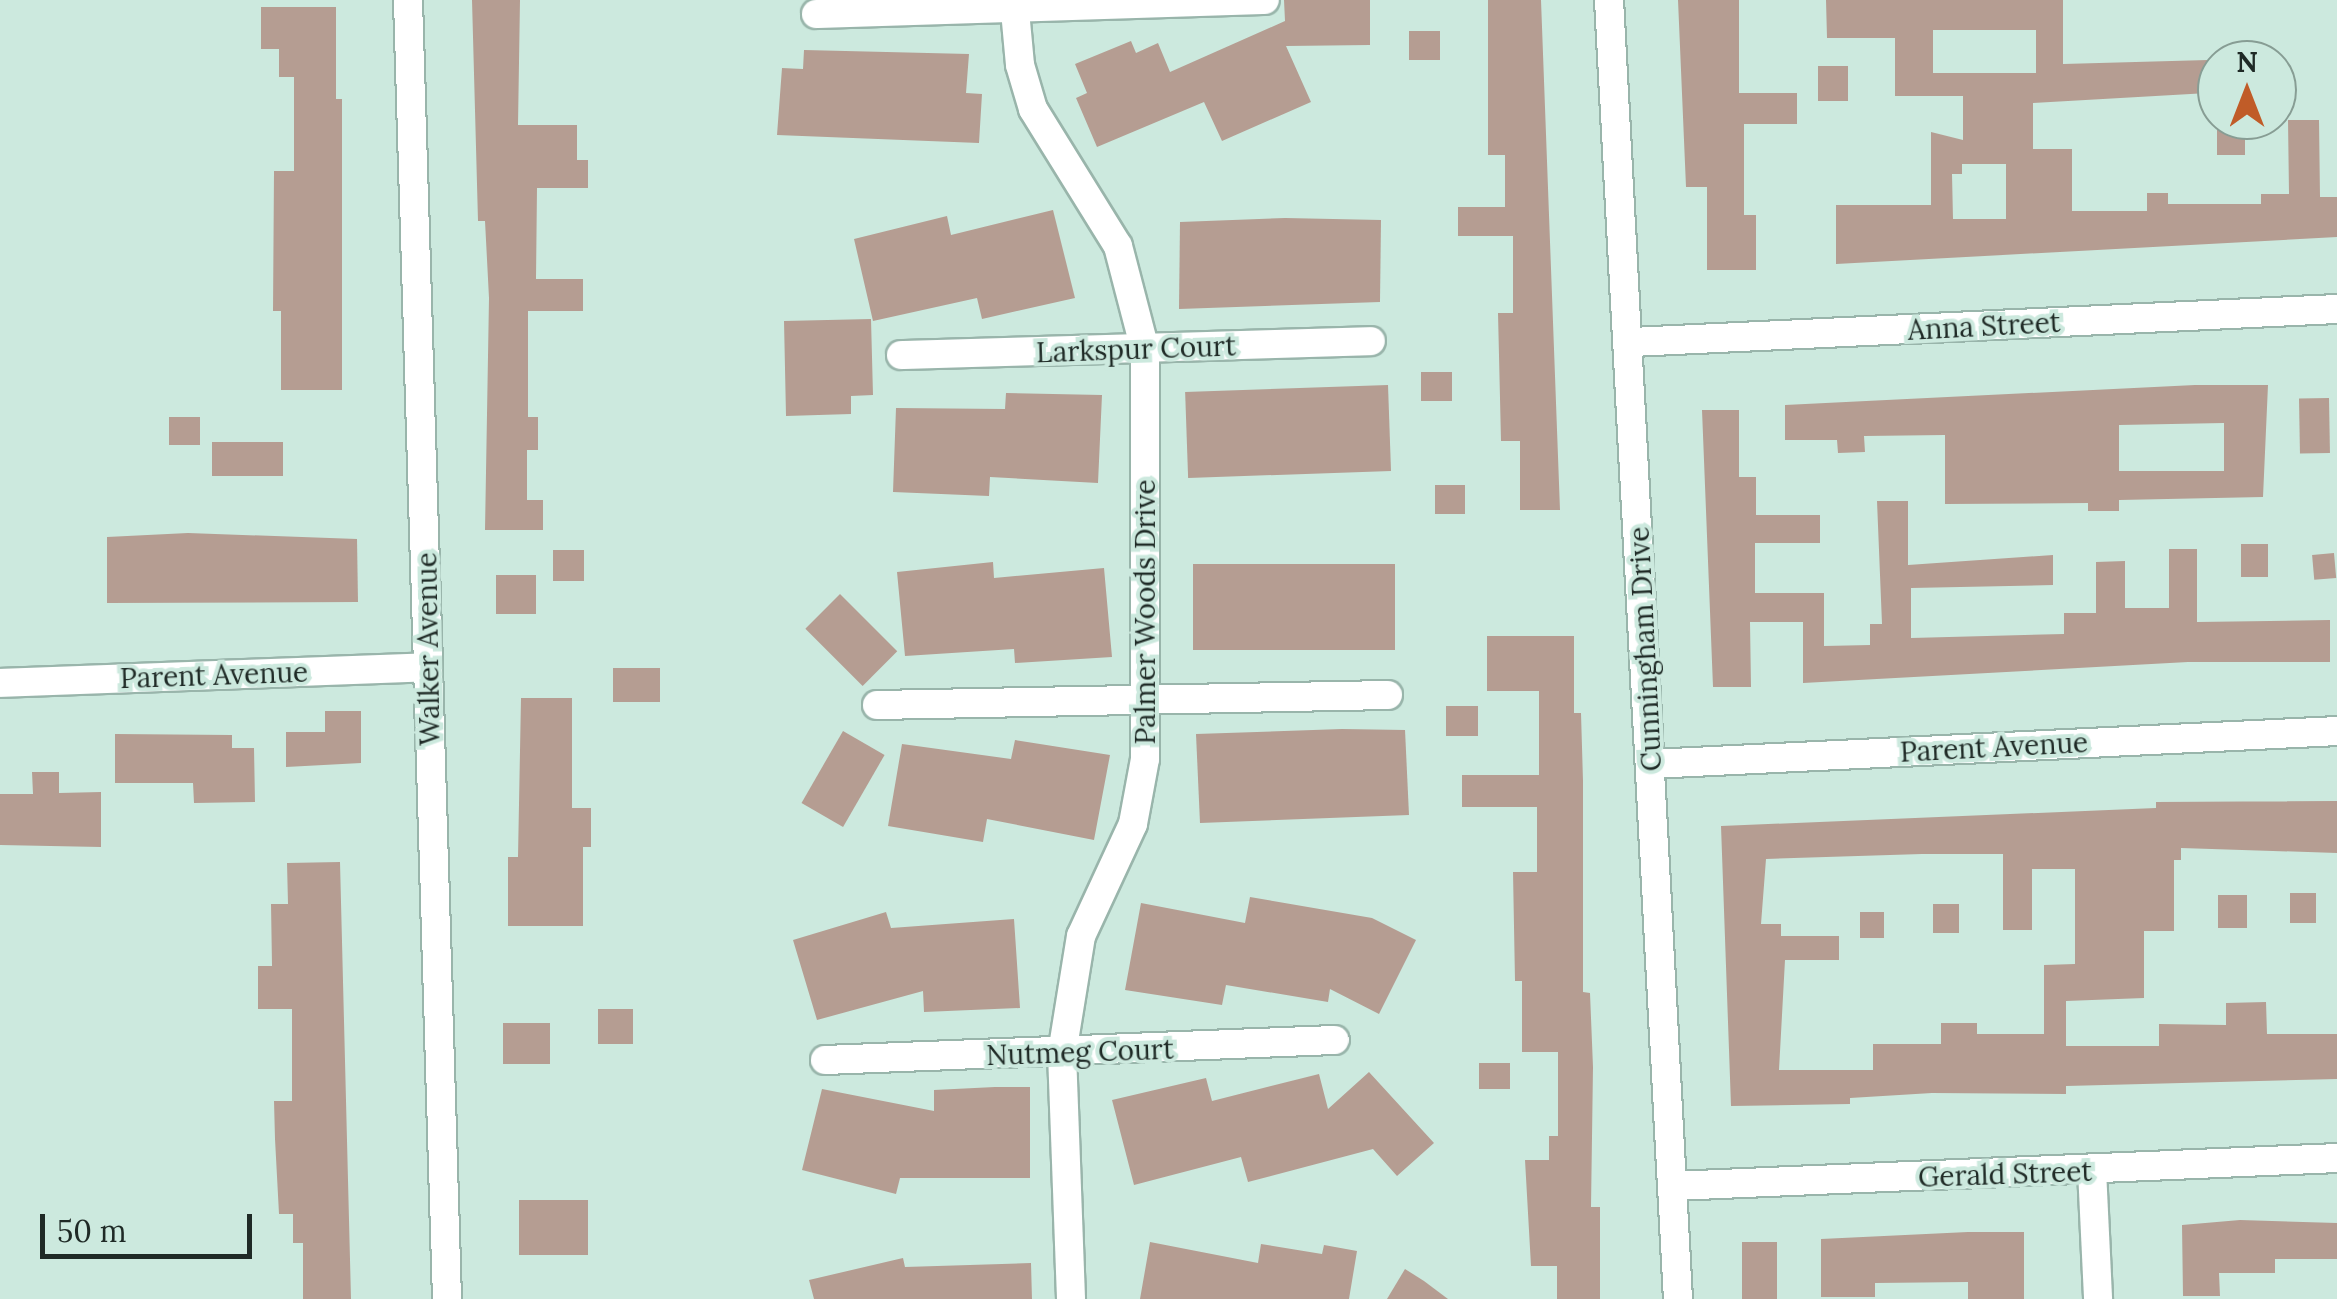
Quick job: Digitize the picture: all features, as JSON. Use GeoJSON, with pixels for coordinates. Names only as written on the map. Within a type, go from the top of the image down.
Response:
{"type":"FeatureCollection","features":[{"type":"Feature","properties":{"kind":"street","name":"Walker Avenue"},"geometry":{"type":"LineString","coordinates":[[408,0],[447,1299]]}},
{"type":"Feature","properties":{"kind":"street"},"geometry":{"type":"LineString","coordinates":[[816,14],[1265,0]]}},
{"type":"Feature","properties":{"kind":"street","name":"Cunningham Drive"},"geometry":{"type":"LineString","coordinates":[[1608,0],[1632,342],[1678,1299]]}},
{"type":"Feature","properties":{"kind":"street","name":"Palmer Woods Drive"},"geometry":{"type":"LineString","coordinates":[[1014,5],[1033,109],[1118,246],[1144,350],[1148,702],[1133,824],[1081,936],[1062,1053],[1070,1299]]}},
{"type":"Feature","properties":{"kind":"street","name":"Anna Street"},"geometry":{"type":"LineString","coordinates":[[1632,342],[2337,309]]}},
{"type":"Feature","properties":{"kind":"street","name":"Larkspur Court"},"geometry":{"type":"LineString","coordinates":[[901,355],[1371,341]]}},
{"type":"Feature","properties":{"kind":"street","name":"Parent Avenue"},"geometry":{"type":"LineString","coordinates":[[0,684],[428,667]]}},
{"type":"Feature","properties":{"kind":"street"},"geometry":{"type":"LineString","coordinates":[[878,704],[1388,695]]}},
{"type":"Feature","properties":{"kind":"street","name":"Parent Avenue"},"geometry":{"type":"LineString","coordinates":[[1651,764],[2337,731]]}},
{"type":"Feature","properties":{"kind":"street","name":"Nutmeg Court"},"geometry":{"type":"LineString","coordinates":[[825,1060],[1335,1040]]}},
{"type":"Feature","properties":{"kind":"street","name":"Gerald Street"},"geometry":{"type":"LineString","coordinates":[[1673,1186],[2337,1158]]}},
{"type":"Feature","properties":{"kind":"street"},"geometry":{"type":"LineString","coordinates":[[2092,1170],[2098,1299]]}},
{"type":"Feature","properties":{"kind":"building"},"geometry":{"type":"Polygon","coordinates":[[[472,0],[520,0],[518,125],[577,125],[577,160],[588,160],[588,188],[537,188],[536,279],[583,279],[583,311],[528,311],[528,417],[538,417],[538,450],[527,450],[527,500],[543,500],[543,530],[485,530],[489,298],[485,221],[478,221],[472,0]]]}},
{"type":"Feature","properties":{"kind":"building"},"geometry":{"type":"Polygon","coordinates":[[[1284,0],[1370,0],[1370,45],[1286,46],[1311,102],[1222,141],[1204,102],[1097,147],[1076,98],[1087,93],[1075,64],[1131,41],[1136,53],[1158,43],[1170,72],[1285,21],[1284,0]]]}},
{"type":"Feature","properties":{"kind":"building"},"geometry":{"type":"Polygon","coordinates":[[[1488,0],[1541,0],[1560,510],[1520,510],[1520,441],[1501,441],[1498,313],[1513,313],[1513,236],[1458,236],[1458,207],[1505,207],[1505,155],[1488,155],[1488,0]]]}},
{"type":"Feature","properties":{"kind":"building"},"geometry":{"type":"Polygon","coordinates":[[[1678,0],[1739,0],[1739,93],[1797,93],[1797,124],[1744,124],[1744,215],[1756,215],[1756,270],[1707,270],[1707,187],[1686,187],[1678,0]]]}},
{"type":"Feature","properties":{"kind":"building"},"geometry":{"type":"Polygon","coordinates":[[[1826,0],[2063,0],[2063,64],[2197,60],[2197,94],[2033,103],[2033,149],[2072,149],[2072,211],[2147,211],[2147,193],[2168,193],[2168,204],[2261,204],[2261,194],[2289,194],[2288,140],[2297,140],[2297,120],[2319,120],[2320,197],[2337,197],[2337,237],[1836,264],[1836,205],[1931,205],[1931,132],[1963,140],[1963,96],[1895,96],[1895,38],[1827,38],[1826,0]],[[1933,30],[1933,73],[2036,73],[2036,30],[1933,30]],[[1962,164],[1962,174],[1952,174],[1953,219],[2006,219],[2006,164],[1962,164]]]}},
{"type":"Feature","properties":{"kind":"building"},"geometry":{"type":"Polygon","coordinates":[[[261,7],[336,7],[336,99],[342,99],[342,390],[281,390],[281,311],[273,311],[274,171],[294,171],[294,77],[279,77],[279,49],[261,49],[261,7]]]}},
{"type":"Feature","properties":{"kind":"building"},"geometry":{"type":"Polygon","coordinates":[[[1409,31],[1440,31],[1440,60],[1409,60],[1409,31]]]}},
{"type":"Feature","properties":{"kind":"building"},"geometry":{"type":"Polygon","coordinates":[[[804,50],[969,54],[966,93],[982,94],[979,143],[777,135],[782,68],[803,69],[804,50]]]}},
{"type":"Feature","properties":{"kind":"building"},"geometry":{"type":"Polygon","coordinates":[[[1818,66],[1848,66],[1848,101],[1818,101],[1818,66]]]}},
{"type":"Feature","properties":{"kind":"building"},"geometry":{"type":"Polygon","coordinates":[[[2217,140],[2245,140],[2245,155],[2217,155],[2217,140]]]}},
{"type":"Feature","properties":{"kind":"building"},"geometry":{"type":"Polygon","coordinates":[[[1053,210],[1075,298],[982,319],[977,298],[873,321],[854,239],[947,216],[951,235],[1053,210]]]}},
{"type":"Feature","properties":{"kind":"building"},"geometry":{"type":"Polygon","coordinates":[[[1381,220],[1380,302],[1179,309],[1180,222],[1381,220]]]}},
{"type":"Feature","properties":{"kind":"building"},"geometry":{"type":"Polygon","coordinates":[[[871,319],[873,395],[851,396],[851,414],[786,416],[784,321],[871,319]]]}},
{"type":"Feature","properties":{"kind":"building"},"geometry":{"type":"Polygon","coordinates":[[[1421,372],[1452,372],[1452,401],[1421,401],[1421,372]]]}},
{"type":"Feature","properties":{"kind":"building"},"geometry":{"type":"Polygon","coordinates":[[[1388,385],[1391,471],[1188,478],[1185,392],[1388,385]]]}},
{"type":"Feature","properties":{"kind":"building"},"geometry":{"type":"Polygon","coordinates":[[[2195,385],[2268,385],[2263,497],[2119,500],[2119,511],[2088,511],[2088,503],[1945,504],[1945,435],[1864,436],[1865,452],[1838,453],[1837,440],[1785,440],[1785,405],[2195,385]],[[2224,423],[2119,425],[2119,471],[2224,471],[2224,423]]]}},
{"type":"Feature","properties":{"kind":"building"},"geometry":{"type":"Polygon","coordinates":[[[1006,393],[1102,395],[1098,483],[990,477],[989,496],[893,492],[896,408],[1005,409],[1006,393]]]}},
{"type":"Feature","properties":{"kind":"building"},"geometry":{"type":"Polygon","coordinates":[[[2329,398],[2330,453],[2300,454],[2299,399],[2329,398]]]}},
{"type":"Feature","properties":{"kind":"building"},"geometry":{"type":"Polygon","coordinates":[[[1702,410],[1739,410],[1739,477],[1756,477],[1756,515],[1820,515],[1820,543],[1755,543],[1755,593],[1824,593],[1824,646],[1870,645],[1870,624],[1882,624],[1877,501],[1908,501],[1908,565],[2053,555],[2053,585],[1911,588],[1911,638],[2064,634],[2064,613],[2096,613],[2096,562],[2125,561],[2125,608],[2169,608],[2169,549],[2197,549],[2197,622],[2330,620],[2330,662],[2188,662],[1803,683],[1803,622],[1750,622],[1751,687],[1713,687],[1702,410]]]}},
{"type":"Feature","properties":{"kind":"building"},"geometry":{"type":"Polygon","coordinates":[[[169,417],[200,417],[200,445],[169,445],[169,417]]]}},
{"type":"Feature","properties":{"kind":"building"},"geometry":{"type":"Polygon","coordinates":[[[212,442],[283,442],[283,476],[212,476],[212,442]]]}},
{"type":"Feature","properties":{"kind":"building"},"geometry":{"type":"Polygon","coordinates":[[[1435,485],[1465,485],[1465,514],[1435,514],[1435,485]]]}},
{"type":"Feature","properties":{"kind":"building"},"geometry":{"type":"Polygon","coordinates":[[[188,533],[357,539],[358,602],[107,603],[107,537],[188,533]]]}},
{"type":"Feature","properties":{"kind":"building"},"geometry":{"type":"Polygon","coordinates":[[[2241,544],[2268,544],[2268,577],[2241,577],[2241,544]]]}},
{"type":"Feature","properties":{"kind":"building"},"geometry":{"type":"Polygon","coordinates":[[[553,550],[584,550],[584,581],[553,581],[553,550]]]}},
{"type":"Feature","properties":{"kind":"building"},"geometry":{"type":"Polygon","coordinates":[[[2334,553],[2336,578],[2314,580],[2312,555],[2334,553]]]}},
{"type":"Feature","properties":{"kind":"building"},"geometry":{"type":"Polygon","coordinates":[[[993,562],[994,578],[1104,568],[1112,657],[1015,663],[1014,649],[905,656],[897,572],[993,562]]]}},
{"type":"Feature","properties":{"kind":"building"},"geometry":{"type":"Polygon","coordinates":[[[1193,564],[1395,564],[1395,650],[1193,650],[1193,564]]]}},
{"type":"Feature","properties":{"kind":"building"},"geometry":{"type":"Polygon","coordinates":[[[496,575],[536,575],[536,614],[496,614],[496,575]]]}},
{"type":"Feature","properties":{"kind":"building"},"geometry":{"type":"Polygon","coordinates":[[[840,594],[897,651],[863,686],[805,629],[840,594]]]}},
{"type":"Feature","properties":{"kind":"building"},"geometry":{"type":"Polygon","coordinates":[[[1487,636],[1574,636],[1574,713],[1581,713],[1583,781],[1583,992],[1590,993],[1593,1067],[1591,1207],[1600,1207],[1600,1299],[1557,1299],[1557,1266],[1531,1266],[1525,1160],[1549,1160],[1549,1136],[1558,1136],[1558,1052],[1522,1052],[1522,981],[1515,981],[1513,872],[1537,872],[1537,807],[1462,807],[1462,775],[1539,775],[1539,691],[1487,691],[1487,636]]]}},
{"type":"Feature","properties":{"kind":"building"},"geometry":{"type":"Polygon","coordinates":[[[613,668],[660,668],[660,702],[613,702],[613,668]]]}},
{"type":"Feature","properties":{"kind":"building"},"geometry":{"type":"Polygon","coordinates":[[[521,698],[572,698],[572,808],[591,808],[591,847],[583,847],[583,926],[508,926],[508,857],[518,857],[521,698]]]}},
{"type":"Feature","properties":{"kind":"building"},"geometry":{"type":"Polygon","coordinates":[[[1446,706],[1478,706],[1478,736],[1446,736],[1446,706]]]}},
{"type":"Feature","properties":{"kind":"building"},"geometry":{"type":"Polygon","coordinates":[[[325,711],[361,711],[361,763],[286,767],[286,732],[325,732],[325,711]]]}},
{"type":"Feature","properties":{"kind":"building"},"geometry":{"type":"Polygon","coordinates":[[[1405,730],[1409,815],[1200,823],[1196,734],[1405,730]]]}},
{"type":"Feature","properties":{"kind":"building"},"geometry":{"type":"Polygon","coordinates":[[[843,731],[885,755],[843,827],[802,803],[843,731]]]}},
{"type":"Feature","properties":{"kind":"building"},"geometry":{"type":"Polygon","coordinates":[[[115,734],[232,735],[232,748],[254,748],[255,802],[194,803],[193,783],[115,783],[115,734]]]}},
{"type":"Feature","properties":{"kind":"building"},"geometry":{"type":"Polygon","coordinates":[[[1015,740],[1110,755],[1094,840],[987,819],[983,842],[888,826],[902,744],[1011,759],[1015,740]]]}},
{"type":"Feature","properties":{"kind":"building"},"geometry":{"type":"Polygon","coordinates":[[[32,772],[59,772],[59,793],[101,792],[101,847],[0,845],[0,794],[33,794],[32,772]]]}},
{"type":"Feature","properties":{"kind":"building"},"geometry":{"type":"Polygon","coordinates":[[[2337,801],[2337,853],[2181,848],[2181,860],[2174,860],[2174,931],[2144,931],[2144,998],[2066,1001],[2066,1046],[2159,1046],[2159,1024],[2226,1025],[2226,1003],[2266,1002],[2267,1034],[2337,1034],[2337,1079],[2066,1086],[2066,1094],[1932,1093],[1850,1098],[1850,1104],[1731,1106],[1721,826],[2156,808],[2156,802],[2337,801]],[[2003,854],[1766,859],[1761,924],[1781,924],[1781,936],[1839,936],[1839,960],[1785,960],[1779,1070],[1873,1070],[1873,1044],[1941,1044],[1941,1023],[1977,1023],[1977,1034],[2044,1034],[2044,965],[2075,964],[2075,869],[2032,869],[2032,930],[2003,930],[2003,854]]]}},
{"type":"Feature","properties":{"kind":"building"},"geometry":{"type":"Polygon","coordinates":[[[340,862],[351,1299],[303,1299],[303,1243],[293,1243],[293,1214],[279,1214],[275,1139],[274,1101],[292,1101],[292,1009],[258,1009],[258,966],[272,966],[271,904],[288,904],[287,863],[340,862]]]}},
{"type":"Feature","properties":{"kind":"building"},"geometry":{"type":"Polygon","coordinates":[[[2290,893],[2316,893],[2316,923],[2290,923],[2290,893]]]}},
{"type":"Feature","properties":{"kind":"building"},"geometry":{"type":"Polygon","coordinates":[[[2218,895],[2247,895],[2247,928],[2218,928],[2218,895]]]}},
{"type":"Feature","properties":{"kind":"building"},"geometry":{"type":"Polygon","coordinates":[[[1250,897],[1372,918],[1416,940],[1379,1014],[1330,989],[1328,1002],[1226,985],[1222,1005],[1125,990],[1141,903],[1245,923],[1250,897]]]}},
{"type":"Feature","properties":{"kind":"building"},"geometry":{"type":"Polygon","coordinates":[[[1933,904],[1959,904],[1959,933],[1933,933],[1933,904]]]}},
{"type":"Feature","properties":{"kind":"building"},"geometry":{"type":"Polygon","coordinates":[[[886,912],[891,928],[1014,919],[1020,1008],[924,1012],[923,991],[817,1020],[793,940],[886,912]]]}},
{"type":"Feature","properties":{"kind":"building"},"geometry":{"type":"Polygon","coordinates":[[[1860,912],[1884,912],[1884,938],[1860,938],[1860,912]]]}},
{"type":"Feature","properties":{"kind":"building"},"geometry":{"type":"Polygon","coordinates":[[[598,1009],[633,1009],[633,1044],[598,1044],[598,1009]]]}},
{"type":"Feature","properties":{"kind":"building"},"geometry":{"type":"Polygon","coordinates":[[[503,1023],[550,1023],[550,1064],[503,1064],[503,1023]]]}},
{"type":"Feature","properties":{"kind":"building"},"geometry":{"type":"Polygon","coordinates":[[[1479,1063],[1510,1063],[1510,1089],[1479,1089],[1479,1063]]]}},
{"type":"Feature","properties":{"kind":"building"},"geometry":{"type":"Polygon","coordinates":[[[1369,1072],[1434,1143],[1397,1176],[1373,1149],[1248,1182],[1241,1157],[1134,1185],[1112,1100],[1206,1078],[1212,1101],[1319,1074],[1328,1109],[1369,1072]]]}},
{"type":"Feature","properties":{"kind":"building"},"geometry":{"type":"Polygon","coordinates":[[[1030,1087],[1030,1178],[900,1178],[896,1194],[802,1170],[822,1089],[934,1111],[934,1090],[1030,1087]]]}},
{"type":"Feature","properties":{"kind":"building"},"geometry":{"type":"Polygon","coordinates":[[[519,1200],[588,1200],[588,1255],[519,1255],[519,1200]]]}},
{"type":"Feature","properties":{"kind":"building"},"geometry":{"type":"Polygon","coordinates":[[[2240,1220],[2337,1223],[2337,1259],[2275,1259],[2275,1273],[2219,1273],[2220,1296],[2183,1296],[2182,1225],[2240,1220]]]}},
{"type":"Feature","properties":{"kind":"building"},"geometry":{"type":"Polygon","coordinates":[[[2024,1232],[2024,1299],[1968,1299],[1968,1282],[1875,1283],[1875,1297],[1821,1297],[1821,1239],[2024,1232]]]}},
{"type":"Feature","properties":{"kind":"building"},"geometry":{"type":"Polygon","coordinates":[[[1150,1242],[1258,1263],[1261,1244],[1322,1254],[1324,1245],[1357,1251],[1349,1299],[1140,1299],[1150,1242]]]}},
{"type":"Feature","properties":{"kind":"building"},"geometry":{"type":"Polygon","coordinates":[[[1742,1242],[1777,1242],[1777,1299],[1742,1299],[1742,1242]]]}},
{"type":"Feature","properties":{"kind":"building"},"geometry":{"type":"Polygon","coordinates":[[[903,1258],[905,1267],[1031,1263],[1032,1299],[814,1299],[809,1280],[903,1258]]]}},
{"type":"Feature","properties":{"kind":"building"},"geometry":{"type":"Polygon","coordinates":[[[1405,1269],[1424,1281],[1448,1299],[1387,1299],[1405,1269]]]}}]}
